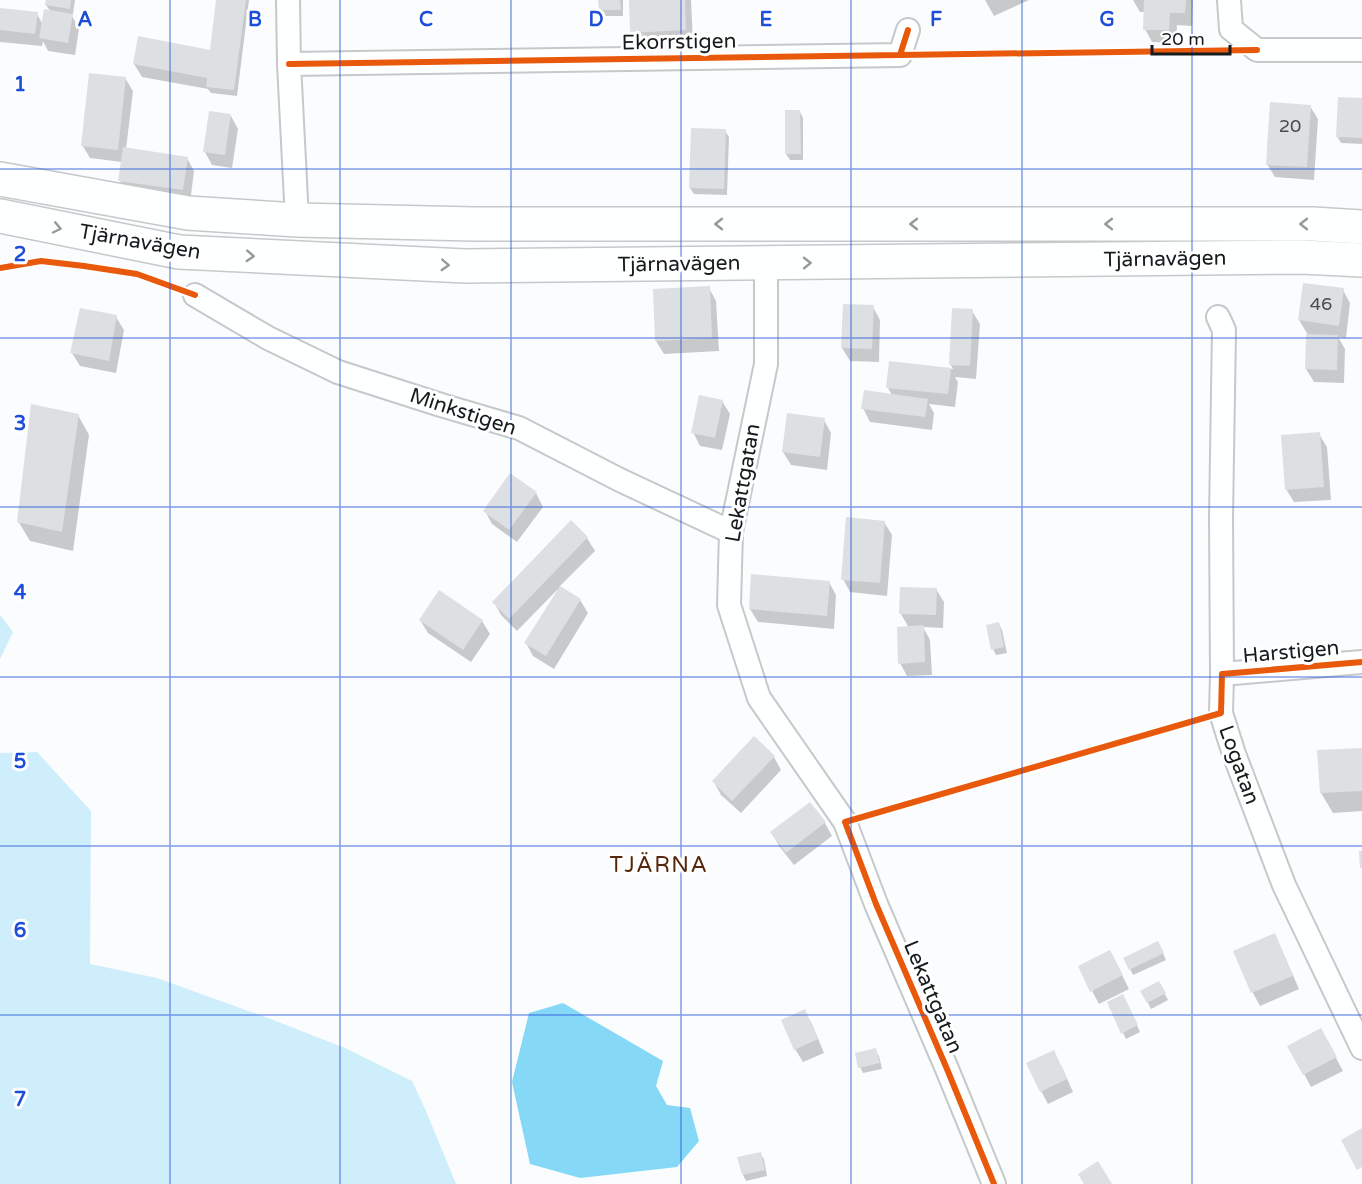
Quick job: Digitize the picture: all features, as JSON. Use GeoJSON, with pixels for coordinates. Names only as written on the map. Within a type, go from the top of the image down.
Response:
{"type":"FeatureCollection","features":[{"type":"Feature","properties":{"kind":"highway","name":"Tjärnavägen"},"geometry":{"type":"LineString","coordinates":[[0,179],[188,213],[297,220],[474,224],[1313,224],[1362,226]]}},
{"type":"Feature","properties":{"kind":"highway","name":"Tjärnavägen"},"geometry":{"type":"LineString","coordinates":[[0,216],[179,252],[465,266],[1290,258],[1362,260]]}},
{"type":"Feature","properties":{"kind":"street"},"geometry":{"type":"LineString","coordinates":[[288,0],[297,220]]}},
{"type":"Feature","properties":{"kind":"street"},"geometry":{"type":"LineString","coordinates":[[1229,0],[1231,29],[1257,50],[1362,50]]}},
{"type":"Feature","properties":{"kind":"street","name":"Ekorrstigen"},"geometry":{"type":"LineString","coordinates":[[289,64],[900,55],[908,30]]}},
{"type":"Feature","properties":{"kind":"street","name":"Lekattgatan"},"geometry":{"type":"LineString","coordinates":[[766,263],[766,364],[730,532],[729,605],[759,698],[845,822],[876,904],[994,1184]]}},
{"type":"Feature","properties":{"kind":"street","name":"Minkstigen"},"geometry":{"type":"LineString","coordinates":[[195,295],[268,338],[338,372],[519,428],[620,480],[730,532]]}},
{"type":"Feature","properties":{"kind":"street","name":"Logatan"},"geometry":{"type":"LineString","coordinates":[[1218,317],[1224,330],[1221,713],[1234,754],[1284,885],[1362,1048]]}},
{"type":"Feature","properties":{"kind":"street","name":"Harstigen"},"geometry":{"type":"LineString","coordinates":[[1222,674],[1362,662]]}},
{"type":"Feature","properties":{"kind":"shaded area"},"geometry":{"type":"Polygon","coordinates":[[[0,615],[13,632],[0,659],[0,615]]]}},
{"type":"Feature","properties":{"kind":"shaded area"},"geometry":{"type":"Polygon","coordinates":[[[37,752],[91,811],[90,964],[157,978],[268,1018],[345,1048],[412,1081],[456,1184],[0,1184],[0,753],[37,752]]]}},
{"type":"Feature","properties":{"kind":"water"},"geometry":{"type":"Polygon","coordinates":[[[563,1003],[663,1061],[656,1086],[667,1105],[690,1108],[699,1141],[677,1167],[580,1178],[530,1164],[512,1082],[529,1013],[563,1003]]]}},
{"type":"Feature","properties":{"kind":"building"},"geometry":{"type":"Polygon","coordinates":[[[46,0],[71,0],[70,9],[45,5],[46,0]]]}},
{"type":"Feature","properties":{"kind":"building"},"geometry":{"type":"Polygon","coordinates":[[[216,0],[246,0],[234,90],[206,87],[207,78],[133,64],[138,36],[210,50],[216,0]]]}},
{"type":"Feature","properties":{"kind":"building"},"geometry":{"type":"Polygon","coordinates":[[[598,0],[620,0],[621,10],[599,10],[598,0]]]}},
{"type":"Feature","properties":{"kind":"building"},"geometry":{"type":"Polygon","coordinates":[[[629,0],[685,0],[686,30],[630,33],[629,0]]]}},
{"type":"Feature","properties":{"kind":"building"},"geometry":{"type":"Polygon","coordinates":[[[1144,0],[1186,0],[1185,13],[1170,13],[1169,30],[1143,30],[1144,0]]]}},
{"type":"Feature","properties":{"kind":"building"},"geometry":{"type":"Polygon","coordinates":[[[0,8],[38,12],[35,34],[0,30],[0,8]]]}},
{"type":"Feature","properties":{"kind":"building"},"geometry":{"type":"Polygon","coordinates":[[[44,9],[73,14],[68,43],[39,38],[44,9]]]}},
{"type":"Feature","properties":{"kind":"building"},"geometry":{"type":"Polygon","coordinates":[[[89,73],[126,77],[118,150],[81,146],[89,73]]]}},
{"type":"Feature","properties":{"kind":"building"},"geometry":{"type":"Polygon","coordinates":[[[1338,97],[1362,98],[1362,138],[1336,137],[1338,97]]]}},
{"type":"Feature","properties":{"kind":"building"},"geometry":{"type":"Polygon","coordinates":[[[1270,102],[1311,105],[1307,167],[1266,165],[1270,102]]]}},
{"type":"Feature","properties":{"kind":"building"},"geometry":{"type":"Polygon","coordinates":[[[785,110],[800,110],[801,154],[785,154],[785,110]]]}},
{"type":"Feature","properties":{"kind":"building"},"geometry":{"type":"Polygon","coordinates":[[[209,111],[231,114],[225,155],[203,152],[209,111]]]}},
{"type":"Feature","properties":{"kind":"building"},"geometry":{"type":"Polygon","coordinates":[[[691,128],[726,129],[724,189],[689,188],[691,128]]]}},
{"type":"Feature","properties":{"kind":"building"},"geometry":{"type":"Polygon","coordinates":[[[123,147],[188,157],[183,190],[118,181],[123,147]]]}},
{"type":"Feature","properties":{"kind":"building"},"geometry":{"type":"Polygon","coordinates":[[[1303,283],[1344,288],[1339,326],[1298,320],[1303,283]]]}},
{"type":"Feature","properties":{"kind":"building"},"geometry":{"type":"Polygon","coordinates":[[[710,286],[712,338],[655,341],[653,289],[710,286]]]}},
{"type":"Feature","properties":{"kind":"building"},"geometry":{"type":"Polygon","coordinates":[[[843,304],[874,305],[872,349],[841,348],[843,304]]]}},
{"type":"Feature","properties":{"kind":"building"},"geometry":{"type":"Polygon","coordinates":[[[80,308],[117,315],[109,361],[70,353],[80,308]]]}},
{"type":"Feature","properties":{"kind":"building"},"geometry":{"type":"Polygon","coordinates":[[[952,308],[973,309],[970,366],[949,365],[952,308]]]}},
{"type":"Feature","properties":{"kind":"building"},"geometry":{"type":"Polygon","coordinates":[[[1306,334],[1338,335],[1337,370],[1305,369],[1306,334]]]}},
{"type":"Feature","properties":{"kind":"building"},"geometry":{"type":"Polygon","coordinates":[[[889,361],[951,368],[948,394],[886,388],[889,361]]]}},
{"type":"Feature","properties":{"kind":"building"},"geometry":{"type":"Polygon","coordinates":[[[864,390],[928,399],[925,417],[861,409],[864,390]]]}},
{"type":"Feature","properties":{"kind":"building"},"geometry":{"type":"Polygon","coordinates":[[[699,395],[723,400],[715,438],[691,433],[699,395]]]}},
{"type":"Feature","properties":{"kind":"building"},"geometry":{"type":"Polygon","coordinates":[[[31,404],[79,414],[62,532],[17,522],[31,404]]]}},
{"type":"Feature","properties":{"kind":"building"},"geometry":{"type":"Polygon","coordinates":[[[787,413],[825,418],[820,457],[782,452],[787,413]]]}},
{"type":"Feature","properties":{"kind":"building"},"geometry":{"type":"Polygon","coordinates":[[[1320,432],[1324,487],[1285,490],[1281,435],[1320,432]]]}},
{"type":"Feature","properties":{"kind":"building"},"geometry":{"type":"Polygon","coordinates":[[[510,473],[537,492],[509,530],[483,511],[510,473]]]}},
{"type":"Feature","properties":{"kind":"building"},"geometry":{"type":"Polygon","coordinates":[[[846,517],[885,521],[880,583],[841,580],[846,517]]]}},
{"type":"Feature","properties":{"kind":"building"},"geometry":{"type":"Polygon","coordinates":[[[571,520],[588,537],[509,619],[492,602],[571,520]]]}},
{"type":"Feature","properties":{"kind":"building"},"geometry":{"type":"Polygon","coordinates":[[[751,574],[830,581],[827,616],[749,609],[751,574]]]}},
{"type":"Feature","properties":{"kind":"building"},"geometry":{"type":"Polygon","coordinates":[[[560,586],[581,599],[546,656],[524,643],[560,586]]]}},
{"type":"Feature","properties":{"kind":"building"},"geometry":{"type":"Polygon","coordinates":[[[900,587],[937,588],[936,615],[899,614],[900,587]]]}},
{"type":"Feature","properties":{"kind":"building"},"geometry":{"type":"Polygon","coordinates":[[[439,590],[483,620],[463,650],[419,620],[439,590]]]}},
{"type":"Feature","properties":{"kind":"building"},"geometry":{"type":"Polygon","coordinates":[[[999,622],[1004,647],[991,650],[986,625],[999,622]]]}},
{"type":"Feature","properties":{"kind":"building"},"geometry":{"type":"Polygon","coordinates":[[[924,625],[925,662],[898,664],[897,627],[924,625]]]}},
{"type":"Feature","properties":{"kind":"building"},"geometry":{"type":"Polygon","coordinates":[[[754,736],[775,756],[732,801],[712,781],[754,736]]]}},
{"type":"Feature","properties":{"kind":"building"},"geometry":{"type":"Polygon","coordinates":[[[1362,748],[1362,791],[1320,793],[1317,750],[1362,748]]]}},
{"type":"Feature","properties":{"kind":"building"},"geometry":{"type":"Polygon","coordinates":[[[810,802],[826,822],[786,853],[770,832],[810,802]]]}},
{"type":"Feature","properties":{"kind":"building"},"geometry":{"type":"Polygon","coordinates":[[[1359,851],[1362,851],[1362,868],[1360,868],[1359,851]]]}},
{"type":"Feature","properties":{"kind":"building"},"geometry":{"type":"Polygon","coordinates":[[[1275,933],[1293,976],[1251,993],[1233,951],[1275,933]]]}},
{"type":"Feature","properties":{"kind":"building"},"geometry":{"type":"Polygon","coordinates":[[[1158,941],[1164,953],[1129,970],[1123,958],[1158,941]]]}},
{"type":"Feature","properties":{"kind":"building"},"geometry":{"type":"Polygon","coordinates":[[[1110,950],[1123,975],[1090,992],[1078,966],[1110,950]]]}},
{"type":"Feature","properties":{"kind":"building"},"geometry":{"type":"Polygon","coordinates":[[[1159,981],[1166,993],[1147,1003],[1140,991],[1159,981]]]}},
{"type":"Feature","properties":{"kind":"building"},"geometry":{"type":"Polygon","coordinates":[[[1123,994],[1138,1025],[1121,1034],[1107,1002],[1123,994]]]}},
{"type":"Feature","properties":{"kind":"building"},"geometry":{"type":"Polygon","coordinates":[[[805,1009],[818,1039],[794,1050],[781,1020],[805,1009]]]}},
{"type":"Feature","properties":{"kind":"building"},"geometry":{"type":"Polygon","coordinates":[[[1321,1028],[1337,1057],[1303,1075],[1287,1046],[1321,1028]]]}},
{"type":"Feature","properties":{"kind":"building"},"geometry":{"type":"Polygon","coordinates":[[[876,1048],[880,1063],[858,1068],[855,1053],[876,1048]]]}},
{"type":"Feature","properties":{"kind":"building"},"geometry":{"type":"Polygon","coordinates":[[[1054,1050],[1067,1079],[1040,1092],[1026,1063],[1054,1050]]]}},
{"type":"Feature","properties":{"kind":"building"},"geometry":{"type":"Polygon","coordinates":[[[1362,1128],[1362,1167],[1357,1170],[1341,1140],[1362,1128]]]}},
{"type":"Feature","properties":{"kind":"building"},"geometry":{"type":"Polygon","coordinates":[[[761,1152],[765,1170],[742,1175],[737,1157],[761,1152]]]}},
{"type":"Feature","properties":{"kind":"building"},"geometry":{"type":"Polygon","coordinates":[[[1098,1161],[1112,1184],[1084,1184],[1078,1174],[1098,1161]]]}},
{"type":"Feature","properties":{"kind":"cycle path"},"geometry":{"type":"LineString","coordinates":[[289,64],[900,55],[908,30]]}},
{"type":"Feature","properties":{"kind":"cycle path"},"geometry":{"type":"LineString","coordinates":[[900,55],[1257,50]]}},
{"type":"Feature","properties":{"kind":"cycle path"},"geometry":{"type":"LineString","coordinates":[[0,268],[41,261],[84,266],[137,274],[195,295]]}},
{"type":"Feature","properties":{"kind":"cycle path"},"geometry":{"type":"LineString","coordinates":[[994,1184],[876,904],[845,822],[1221,713],[1222,674],[1362,662]]}},
{"type":"Feature","properties":{"kind":"district","name":"TJÄRNA"},"geometry":{"type":"Point","coordinates":[659,865]}}]}
